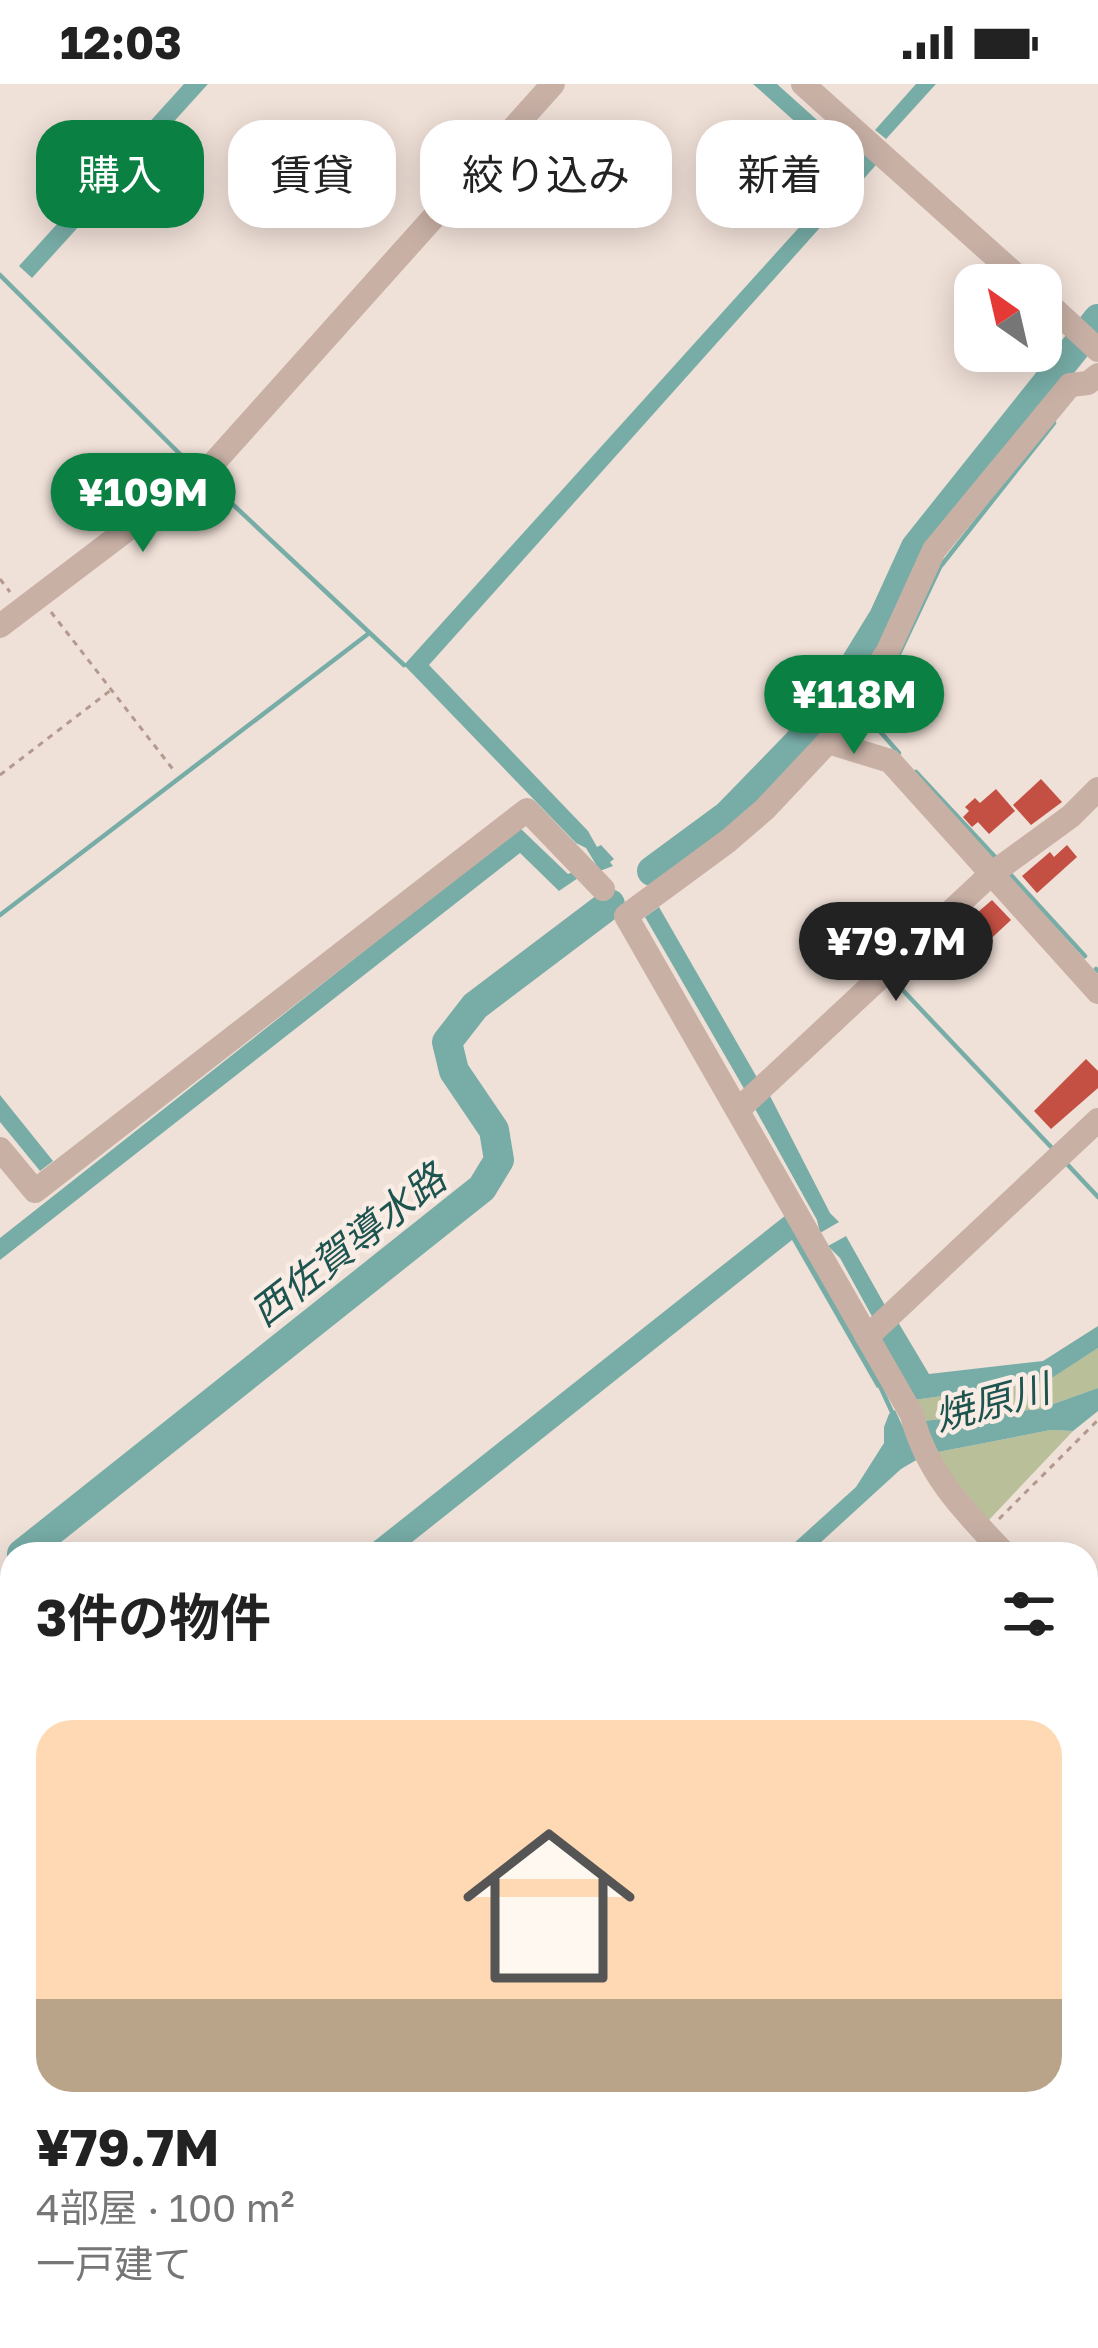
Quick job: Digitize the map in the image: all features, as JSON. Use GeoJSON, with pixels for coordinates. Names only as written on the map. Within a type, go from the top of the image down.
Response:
{"type":"FeatureCollection","features":[{"type":"Feature","properties":{"kind":"street"},"geometry":{"type":"LineString","coordinates":[[0,626],[211,466],[553,84]]}},
{"type":"Feature","properties":{"kind":"street"},"geometry":{"type":"LineString","coordinates":[[803,84],[1004,264]]}},
{"type":"Feature","properties":{"kind":"street"},"geometry":{"type":"LineString","coordinates":[[1062,316],[1097,349]]}},
{"type":"Feature","properties":{"kind":"street"},"geometry":{"type":"LineString","coordinates":[[994,1542],[921,1449],[878,1326],[750,1099],[626,916],[728,841],[828,742],[888,651],[934,550],[1070,385],[1098,375]]}},
{"type":"Feature","properties":{"kind":"street"},"geometry":{"type":"LineString","coordinates":[[828,742],[890,761],[1098,992]]}},
{"type":"Feature","properties":{"kind":"street"},"geometry":{"type":"LineString","coordinates":[[750,1099],[990,875],[1071,816],[1098,789]]}},
{"type":"Feature","properties":{"kind":"street"},"geometry":{"type":"LineString","coordinates":[[0,1149],[34,1191],[527,810],[603,889]]}},
{"type":"Feature","properties":{"kind":"street"},"geometry":{"type":"LineString","coordinates":[[878,1326],[1098,1120]]}},
{"type":"Feature","properties":{"kind":"path"},"geometry":{"type":"LineString","coordinates":[[39,596],[175,772]]}},
{"type":"Feature","properties":{"kind":"path"},"geometry":{"type":"LineString","coordinates":[[0,775],[111,690]]}},
{"type":"Feature","properties":{"kind":"path"},"geometry":{"type":"LineString","coordinates":[[985,1533],[1098,1420]]}},
{"type":"Feature","properties":{"kind":"green space"},"geometry":{"type":"Polygon","coordinates":[[[1098,1348],[1098,1388],[1039,1409],[922,1421],[914,1400],[1046,1381],[1098,1348]]]}},
{"type":"Feature","properties":{"kind":"green space"},"geometry":{"type":"Polygon","coordinates":[[[1051,1430],[1073,1431],[988,1521],[933,1453],[1051,1430]]]}},
{"type":"Feature","properties":{"kind":"water"},"geometry":{"type":"Polygon","coordinates":[[[184,84],[208,84],[175,120],[151,120],[184,84]]]}},
{"type":"Feature","properties":{"kind":"water"},"geometry":{"type":"Polygon","coordinates":[[[753,84],[777,84],[817,120],[793,120],[753,84]]]}},
{"type":"Feature","properties":{"kind":"water"},"geometry":{"type":"Polygon","coordinates":[[[916,84],[936,84],[886,139],[875,130],[916,84]]]}},
{"type":"Feature","properties":{"kind":"water"},"geometry":{"type":"Polygon","coordinates":[[[864,153],[876,165],[864,178],[864,153]]]}},
{"type":"Feature","properties":{"kind":"water"},"geometry":{"type":"Polygon","coordinates":[[[53,228],[77,228],[32,278],[19,266],[53,228]]]}},
{"type":"Feature","properties":{"kind":"water"},"geometry":{"type":"Polygon","coordinates":[[[799,228],[820,228],[429,665],[588,831],[597,847],[601,845],[614,859],[613,866],[600,871],[586,848],[404,665],[799,228]]]}},
{"type":"Feature","properties":{"kind":"water"},"geometry":{"type":"Polygon","coordinates":[[[520,828],[578,878],[559,891],[520,853],[0,1260],[0,1238],[520,828]]]}},
{"type":"Feature","properties":{"kind":"water"},"geometry":{"type":"Polygon","coordinates":[[[659,907],[759,1081],[746,1092],[645,917],[659,907]]]}},
{"type":"Feature","properties":{"kind":"water"},"geometry":{"type":"Polygon","coordinates":[[[769,1094],[839,1222],[820,1233],[754,1107],[769,1094]]]}},
{"type":"Feature","properties":{"kind":"water"},"geometry":{"type":"Polygon","coordinates":[[[0,1095],[53,1161],[40,1171],[0,1122],[0,1095]]]}},
{"type":"Feature","properties":{"kind":"water"},"geometry":{"type":"Polygon","coordinates":[[[786,1215],[883,1385],[877,1388],[792,1240],[412,1542],[373,1542],[786,1215]]]}},
{"type":"Feature","properties":{"kind":"water"},"geometry":{"type":"Polygon","coordinates":[[[846,1236],[887,1309],[874,1320],[840,1258],[828,1246],[846,1236]]]}},
{"type":"Feature","properties":{"kind":"water"},"geometry":{"type":"Polygon","coordinates":[[[898,1322],[929,1374],[1043,1361],[1098,1326],[1098,1348],[1047,1381],[914,1400],[881,1338],[898,1322]]]}},
{"type":"Feature","properties":{"kind":"water"},"geometry":{"type":"Polygon","coordinates":[[[1098,1388],[1098,1411],[1073,1431],[1051,1430],[933,1453],[922,1421],[1039,1409],[1098,1388]]]}},
{"type":"Feature","properties":{"kind":"water"},"geometry":{"type":"Polygon","coordinates":[[[895,1410],[918,1459],[821,1542],[795,1542],[856,1487],[884,1443],[889,1414],[895,1410]]]}},
{"type":"Feature","properties":{"kind":"building"},"geometry":{"type":"Polygon","coordinates":[[[900,689],[918,704],[900,724],[883,709],[900,689]]]}},
{"type":"Feature","properties":{"kind":"building"},"geometry":{"type":"Polygon","coordinates":[[[1041,779],[1062,802],[1031,825],[1013,805],[1041,779]]]}},
{"type":"Feature","properties":{"kind":"building"},"geometry":{"type":"Polygon","coordinates":[[[996,789],[1015,811],[989,834],[978,822],[972,827],[963,817],[969,811],[965,807],[975,798],[980,803],[996,789]]]}},
{"type":"Feature","properties":{"kind":"building"},"geometry":{"type":"Polygon","coordinates":[[[1067,845],[1077,857],[1037,893],[1022,876],[1050,852],[1054,857],[1067,845]]]}},
{"type":"Feature","properties":{"kind":"building"},"geometry":{"type":"Polygon","coordinates":[[[992,900],[1011,920],[969,959],[975,964],[960,978],[934,950],[992,900]]]}},
{"type":"Feature","properties":{"kind":"building"},"geometry":{"type":"Polygon","coordinates":[[[1086,1059],[1098,1071],[1098,1088],[1051,1129],[1034,1111],[1086,1059]]]}},
{"type":"Feature","properties":{"kind":"waterway"},"geometry":{"type":"LineString","coordinates":[[0,275],[190,464]]}},
{"type":"Feature","properties":{"kind":"waterway","name":"西佐賀導水路"},"geometry":{"type":"LineString","coordinates":[[652,871],[728,815],[797,744],[838,692],[884,617],[916,547],[1098,319]]}},
{"type":"Feature","properties":{"kind":"waterway"},"geometry":{"type":"LineString","coordinates":[[898,656],[940,567],[1054,423]]}},
{"type":"Feature","properties":{"kind":"waterway"},"geometry":{"type":"LineString","coordinates":[[211,484],[404,665]]}},
{"type":"Feature","properties":{"kind":"waterway"},"geometry":{"type":"LineString","coordinates":[[0,915],[368,634]]}},
{"type":"Feature","properties":{"kind":"waterway"},"geometry":{"type":"LineString","coordinates":[[876,691],[863,712],[899,753]]}},
{"type":"Feature","properties":{"kind":"waterway"},"geometry":{"type":"LineString","coordinates":[[916,772],[998,860]]}},
{"type":"Feature","properties":{"kind":"waterway"},"geometry":{"type":"LineString","coordinates":[[1011,875],[1085,956]]}},
{"type":"Feature","properties":{"kind":"waterway","name":"西佐賀導水路"},"geometry":{"type":"LineString","coordinates":[[37,1542],[482,1188],[499,1160],[494,1130],[454,1071],[447,1042],[475,1006],[610,904]]}},
{"type":"Feature","properties":{"kind":"waterway"},"geometry":{"type":"LineString","coordinates":[[895,982],[1052,1148]]}},
{"type":"Feature","properties":{"kind":"waterway"},"geometry":{"type":"LineString","coordinates":[[1067,1164],[1098,1197]]}},
{"type":"Feature","properties":{"kind":"waterway"},"geometry":{"type":"LineString","coordinates":[[880,1386],[892,1412]]}},
{"type":"Feature","properties":{"kind":"water label","name":"焼原川"},"geometry":{"type":"Point","coordinates":[992,1402]}}]}
